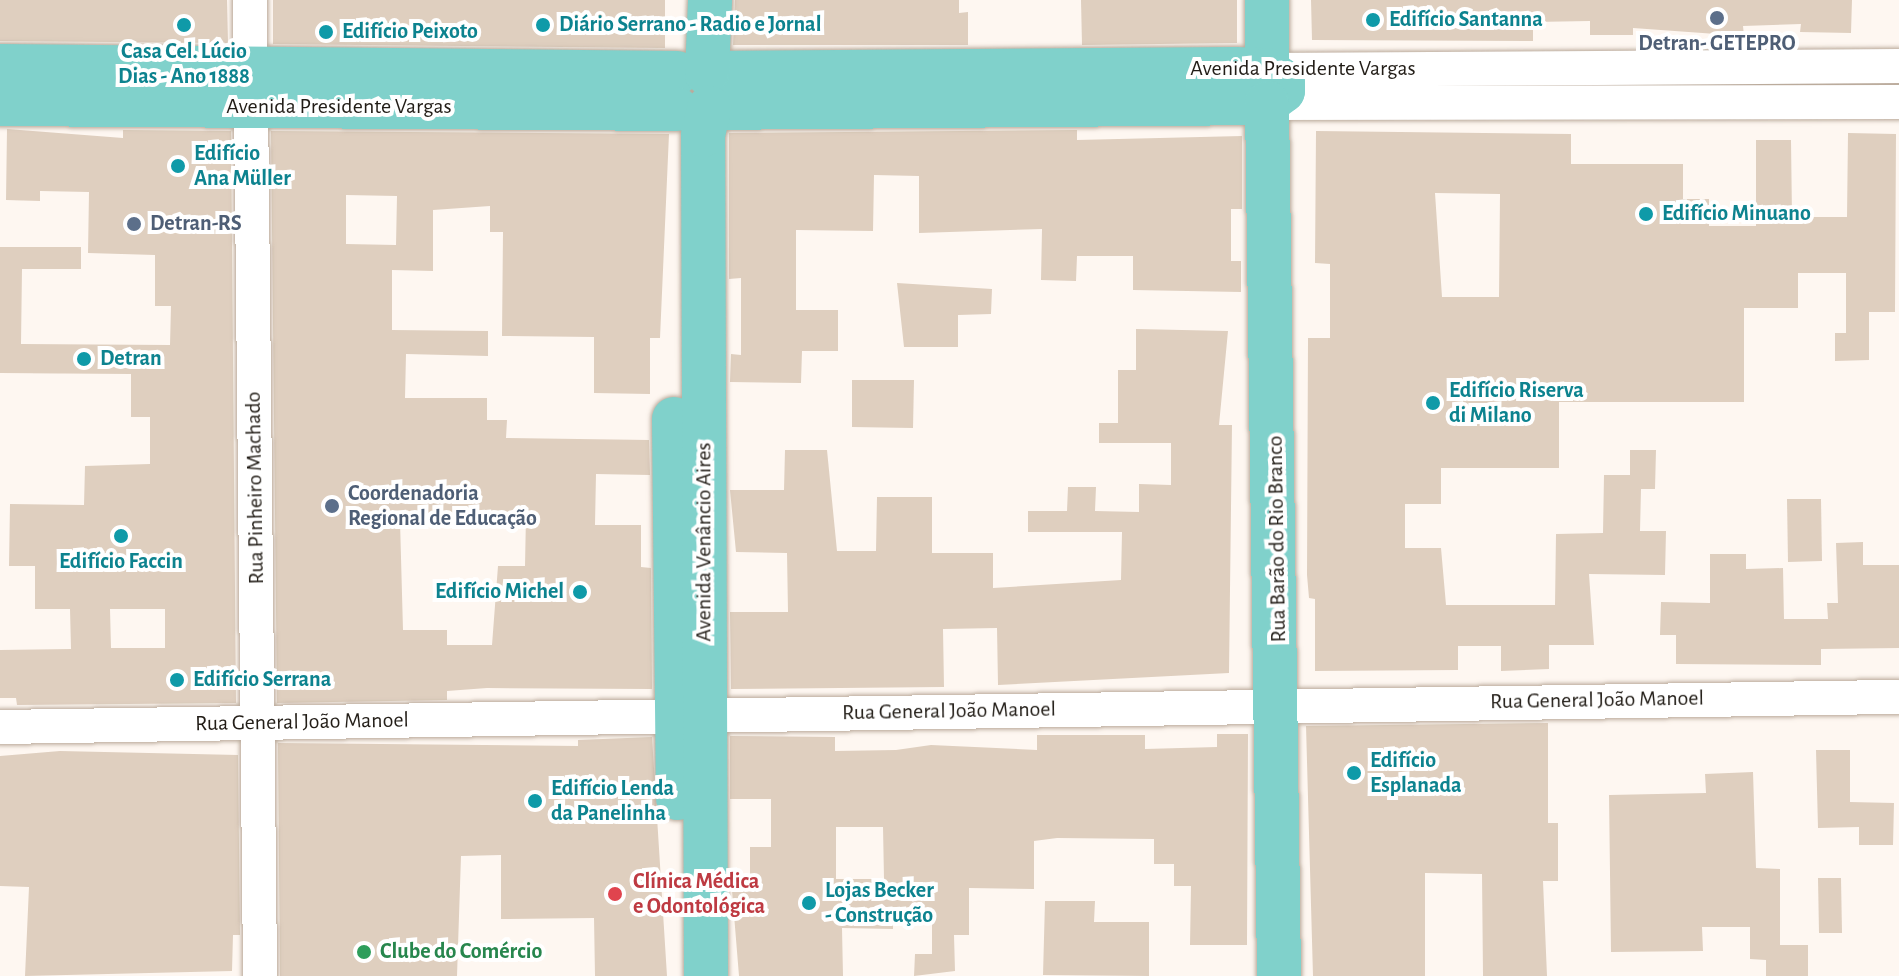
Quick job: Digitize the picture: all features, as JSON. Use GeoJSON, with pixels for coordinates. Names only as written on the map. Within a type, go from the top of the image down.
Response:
{"type":"FeatureCollection","features":[{"type":"Feature","properties":{"kind":"main road","name":"Avenida Venâncio Aires"},"geometry":{"type":"LineString","coordinates":[[682,0],[692,91],[688,716],[694,957]]}},
{"type":"Feature","properties":{"kind":"main road","name":"Avenida Venâncio Aires"},"geometry":{"type":"LineString","coordinates":[[692,91],[710,0]]}},
{"type":"Feature","properties":{"kind":"main road","name":"Rua Barão do Rio Branco"},"geometry":{"type":"LineString","coordinates":[[1267,0],[1281,704],[1279,976]]}},
{"type":"Feature","properties":{"kind":"main road","name":"Avenida Presidente Vargas"},"geometry":{"type":"LineString","coordinates":[[0,66],[251,87],[692,91],[1267,86]]}},
{"type":"Feature","properties":{"kind":"main road","name":"Avenida Presidente Vargas"},"geometry":{"type":"LineString","coordinates":[[0,104],[251,87]]}},
{"type":"Feature","properties":{"kind":"street","name":"Rua Pinheiro Machado"},"geometry":{"type":"LineString","coordinates":[[250,0],[260,976]]}},
{"type":"Feature","properties":{"kind":"street","name":"Avenida Presidente Vargas"},"geometry":{"type":"LineString","coordinates":[[1267,86],[1899,66]]}},
{"type":"Feature","properties":{"kind":"street","name":"Avenida Presidente Vargas"},"geometry":{"type":"LineString","coordinates":[[1267,86],[1899,102]]}},
{"type":"Feature","properties":{"kind":"street","name":"Rua General João Manoel"},"geometry":{"type":"LineString","coordinates":[[0,727],[1281,704],[1899,697]]}},
{"type":"Feature","properties":{"kind":"building"},"geometry":{"type":"Polygon","coordinates":[[[0,0],[227,0],[228,43],[0,41],[0,0]]]}},
{"type":"Feature","properties":{"kind":"building"},"geometry":{"type":"Polygon","coordinates":[[[273,0],[665,0],[665,48],[273,44],[273,0]]]}},
{"type":"Feature","properties":{"kind":"building"},"geometry":{"type":"Polygon","coordinates":[[[735,0],[959,0],[959,13],[968,12],[968,45],[733,45],[735,0]]]}},
{"type":"Feature","properties":{"kind":"building"},"geometry":{"type":"Polygon","coordinates":[[[1081,0],[1237,0],[1237,43],[1082,45],[1081,0]]]}},
{"type":"Feature","properties":{"kind":"building"},"geometry":{"type":"Polygon","coordinates":[[[1311,0],[1852,0],[1851,33],[1800,32],[1801,24],[1743,26],[1744,36],[1633,28],[1633,35],[1590,35],[1590,21],[1533,22],[1533,41],[1312,40],[1311,0]]]}},
{"type":"Feature","properties":{"kind":"building"},"geometry":{"type":"Polygon","coordinates":[[[7,129],[123,138],[123,130],[231,131],[236,703],[17,705],[16,698],[0,698],[0,650],[71,649],[70,609],[35,609],[35,566],[9,566],[10,504],[84,505],[85,466],[150,464],[150,417],[131,417],[131,374],[0,373],[0,247],[81,247],[81,269],[22,269],[21,344],[170,345],[171,306],[155,306],[155,255],[88,253],[89,192],[40,191],[40,201],[6,200],[7,129]],[[110,609],[111,648],[165,648],[165,609],[110,609]]]}},
{"type":"Feature","properties":{"kind":"building"},"geometry":{"type":"Polygon","coordinates":[[[1077,130],[1077,140],[1242,136],[1242,209],[1231,209],[1231,261],[1241,261],[1241,292],[1133,290],[1133,256],[1077,256],[1076,281],[1041,280],[1042,229],[919,233],[919,176],[874,175],[873,231],[796,230],[796,310],[838,310],[838,351],[802,351],[801,383],[730,382],[731,354],[741,355],[741,278],[729,279],[729,133],[1077,130]]]}},
{"type":"Feature","properties":{"kind":"building"},"geometry":{"type":"Polygon","coordinates":[[[271,131],[669,134],[660,338],[650,338],[650,394],[594,393],[594,337],[502,336],[503,232],[490,232],[490,206],[433,210],[433,271],[392,270],[392,330],[488,331],[488,356],[406,354],[405,398],[487,398],[487,420],[507,420],[506,438],[649,440],[650,475],[596,474],[595,525],[641,525],[641,567],[651,568],[652,689],[487,688],[447,691],[447,700],[277,703],[271,131]],[[346,195],[346,244],[396,245],[397,196],[346,195]],[[447,515],[447,522],[400,521],[403,630],[447,630],[447,645],[492,645],[498,566],[525,566],[526,515],[447,515]]]}},
{"type":"Feature","properties":{"kind":"building"},"geometry":{"type":"Polygon","coordinates":[[[1316,131],[1571,134],[1571,164],[1683,164],[1683,199],[1709,199],[1709,226],[1756,226],[1756,140],[1791,140],[1792,217],[1847,217],[1848,133],[1896,134],[1895,312],[1869,312],[1869,360],[1835,361],[1835,333],[1846,333],[1846,273],[1798,273],[1798,308],[1744,308],[1744,402],[1559,402],[1559,468],[1441,468],[1441,504],[1405,504],[1405,548],[1441,548],[1446,605],[1555,605],[1556,534],[1603,533],[1604,475],[1630,475],[1630,450],[1656,450],[1655,489],[1641,489],[1640,531],[1666,531],[1665,575],[1589,574],[1594,645],[1549,645],[1549,669],[1501,671],[1501,646],[1458,646],[1458,670],[1315,671],[1315,599],[1309,598],[1307,575],[1308,338],[1330,338],[1330,264],[1315,263],[1316,131]],[[1435,193],[1442,297],[1499,297],[1500,194],[1435,193]]]}},
{"type":"Feature","properties":{"kind":"building"},"geometry":{"type":"Polygon","coordinates":[[[897,283],[992,289],[991,314],[958,315],[958,347],[904,347],[897,283]]]}},
{"type":"Feature","properties":{"kind":"building"},"geometry":{"type":"Polygon","coordinates":[[[1136,329],[1228,331],[1219,425],[1232,425],[1229,673],[998,685],[997,628],[943,629],[944,687],[731,689],[730,612],[788,612],[787,553],[736,552],[730,490],[784,490],[785,450],[827,450],[837,551],[876,551],[877,497],[932,497],[932,553],[993,553],[993,588],[1121,580],[1122,532],[1028,532],[1028,511],[1067,511],[1068,487],[1096,487],[1095,511],[1139,512],[1139,484],[1171,485],[1171,443],[1099,443],[1099,423],[1118,423],[1118,370],[1136,370],[1136,329]]]}},
{"type":"Feature","properties":{"kind":"building"},"geometry":{"type":"Polygon","coordinates":[[[852,380],[914,380],[913,428],[852,427],[852,380]]]}},
{"type":"Feature","properties":{"kind":"building"},"geometry":{"type":"Polygon","coordinates":[[[1787,499],[1821,499],[1822,561],[1788,562],[1787,499]]]}},
{"type":"Feature","properties":{"kind":"building"},"geometry":{"type":"Polygon","coordinates":[[[1863,542],[1863,565],[1899,565],[1899,648],[1821,649],[1821,665],[1676,664],[1676,635],[1660,635],[1661,602],[1710,603],[1710,554],[1746,554],[1746,569],[1783,568],[1784,619],[1828,619],[1827,603],[1838,603],[1836,543],[1863,542]]]}},
{"type":"Feature","properties":{"kind":"building"},"geometry":{"type":"Polygon","coordinates":[[[1548,723],[1548,823],[1558,823],[1558,881],[1543,881],[1547,976],[1483,976],[1482,874],[1425,873],[1425,976],[1313,976],[1306,726],[1548,723]]]}},
{"type":"Feature","properties":{"kind":"building"},"geometry":{"type":"Polygon","coordinates":[[[1217,734],[1248,734],[1247,945],[1190,945],[1191,886],[1174,886],[1174,864],[1154,864],[1154,839],[1057,838],[1034,841],[1034,889],[969,888],[969,935],[954,935],[955,971],[914,976],[915,954],[932,954],[932,910],[893,910],[893,929],[842,928],[843,976],[739,976],[731,878],[750,878],[750,847],[771,847],[771,799],[730,799],[730,736],[835,737],[835,751],[896,750],[931,745],[1037,750],[1037,735],[1145,735],[1145,749],[1217,747],[1217,734]],[[836,827],[836,879],[884,879],[883,827],[836,827]]]}},
{"type":"Feature","properties":{"kind":"building"},"geometry":{"type":"Polygon","coordinates":[[[652,737],[667,976],[595,976],[594,918],[501,919],[501,855],[461,856],[457,976],[280,976],[278,743],[578,746],[578,740],[652,737]]]}},
{"type":"Feature","properties":{"kind":"building"},"geometry":{"type":"Polygon","coordinates":[[[1816,750],[1850,750],[1850,802],[1894,803],[1893,845],[1859,845],[1859,827],[1818,828],[1816,750]]]}},
{"type":"Feature","properties":{"kind":"building"},"geometry":{"type":"Polygon","coordinates":[[[60,751],[238,755],[240,935],[233,935],[232,971],[25,976],[29,887],[0,886],[0,756],[60,751]]]}},
{"type":"Feature","properties":{"kind":"building"},"geometry":{"type":"Polygon","coordinates":[[[1753,772],[1756,868],[1780,869],[1780,945],[1808,945],[1808,976],[1766,976],[1766,960],[1750,959],[1750,927],[1702,927],[1703,951],[1611,952],[1609,795],[1706,793],[1705,774],[1753,772]]]}},
{"type":"Feature","properties":{"kind":"building"},"geometry":{"type":"Polygon","coordinates":[[[1818,878],[1841,878],[1842,933],[1819,933],[1818,878]]]}},
{"type":"Feature","properties":{"kind":"building"},"geometry":{"type":"Polygon","coordinates":[[[1045,901],[1095,901],[1094,922],[1149,922],[1149,976],[1043,975],[1045,901]]]}},
{"type":"Feature","properties":{"kind":"place","name":"Detran- GETEPRO"},"geometry":{"type":"Point","coordinates":[1717,18]}},
{"type":"Feature","properties":{"kind":"place","name":"Edifício Santanna"},"geometry":{"type":"Point","coordinates":[1373,20]}},
{"type":"Feature","properties":{"kind":"place","name":"Casa Cel. Lúcio Dias - Ano 1888"},"geometry":{"type":"Point","coordinates":[184,25]}},
{"type":"Feature","properties":{"kind":"place","name":"Diário Serrano - Radio e Jornal"},"geometry":{"type":"Point","coordinates":[543,25]}},
{"type":"Feature","properties":{"kind":"place","name":"Edifício Peixoto"},"geometry":{"type":"Point","coordinates":[326,32]}},
{"type":"Feature","properties":{"kind":"place","name":"Edifício Ana Müller"},"geometry":{"type":"Point","coordinates":[178,166]}},
{"type":"Feature","properties":{"kind":"place","name":"Edifício Minuano"},"geometry":{"type":"Point","coordinates":[1646,214]}},
{"type":"Feature","properties":{"kind":"place","name":"Detran-RS"},"geometry":{"type":"Point","coordinates":[134,224]}},
{"type":"Feature","properties":{"kind":"place","name":"Detran"},"geometry":{"type":"Point","coordinates":[84,359]}},
{"type":"Feature","properties":{"kind":"place","name":"Edifício Riserva di Milano"},"geometry":{"type":"Point","coordinates":[1433,403]}},
{"type":"Feature","properties":{"kind":"place","name":"Coordenadoria Regional de Educação"},"geometry":{"type":"Point","coordinates":[332,506]}},
{"type":"Feature","properties":{"kind":"place","name":"Edifício Faccin"},"geometry":{"type":"Point","coordinates":[121,536]}},
{"type":"Feature","properties":{"kind":"place","name":"Edifício Michel"},"geometry":{"type":"Point","coordinates":[580,592]}},
{"type":"Feature","properties":{"kind":"place","name":"Edifício Serrana"},"geometry":{"type":"Point","coordinates":[177,680]}},
{"type":"Feature","properties":{"kind":"place","name":"Edifício Esplanada"},"geometry":{"type":"Point","coordinates":[1354,773]}},
{"type":"Feature","properties":{"kind":"place","name":"Edifício Lenda da Panelinha"},"geometry":{"type":"Point","coordinates":[535,801]}},
{"type":"Feature","properties":{"kind":"place","name":"Clínica Médica e Odontológica"},"geometry":{"type":"Point","coordinates":[615,894]}},
{"type":"Feature","properties":{"kind":"place","name":"Lojas Becker - Construção"},"geometry":{"type":"Point","coordinates":[809,903]}},
{"type":"Feature","properties":{"kind":"place","name":"Clube do Comércio"},"geometry":{"type":"Point","coordinates":[364,952]}}]}
